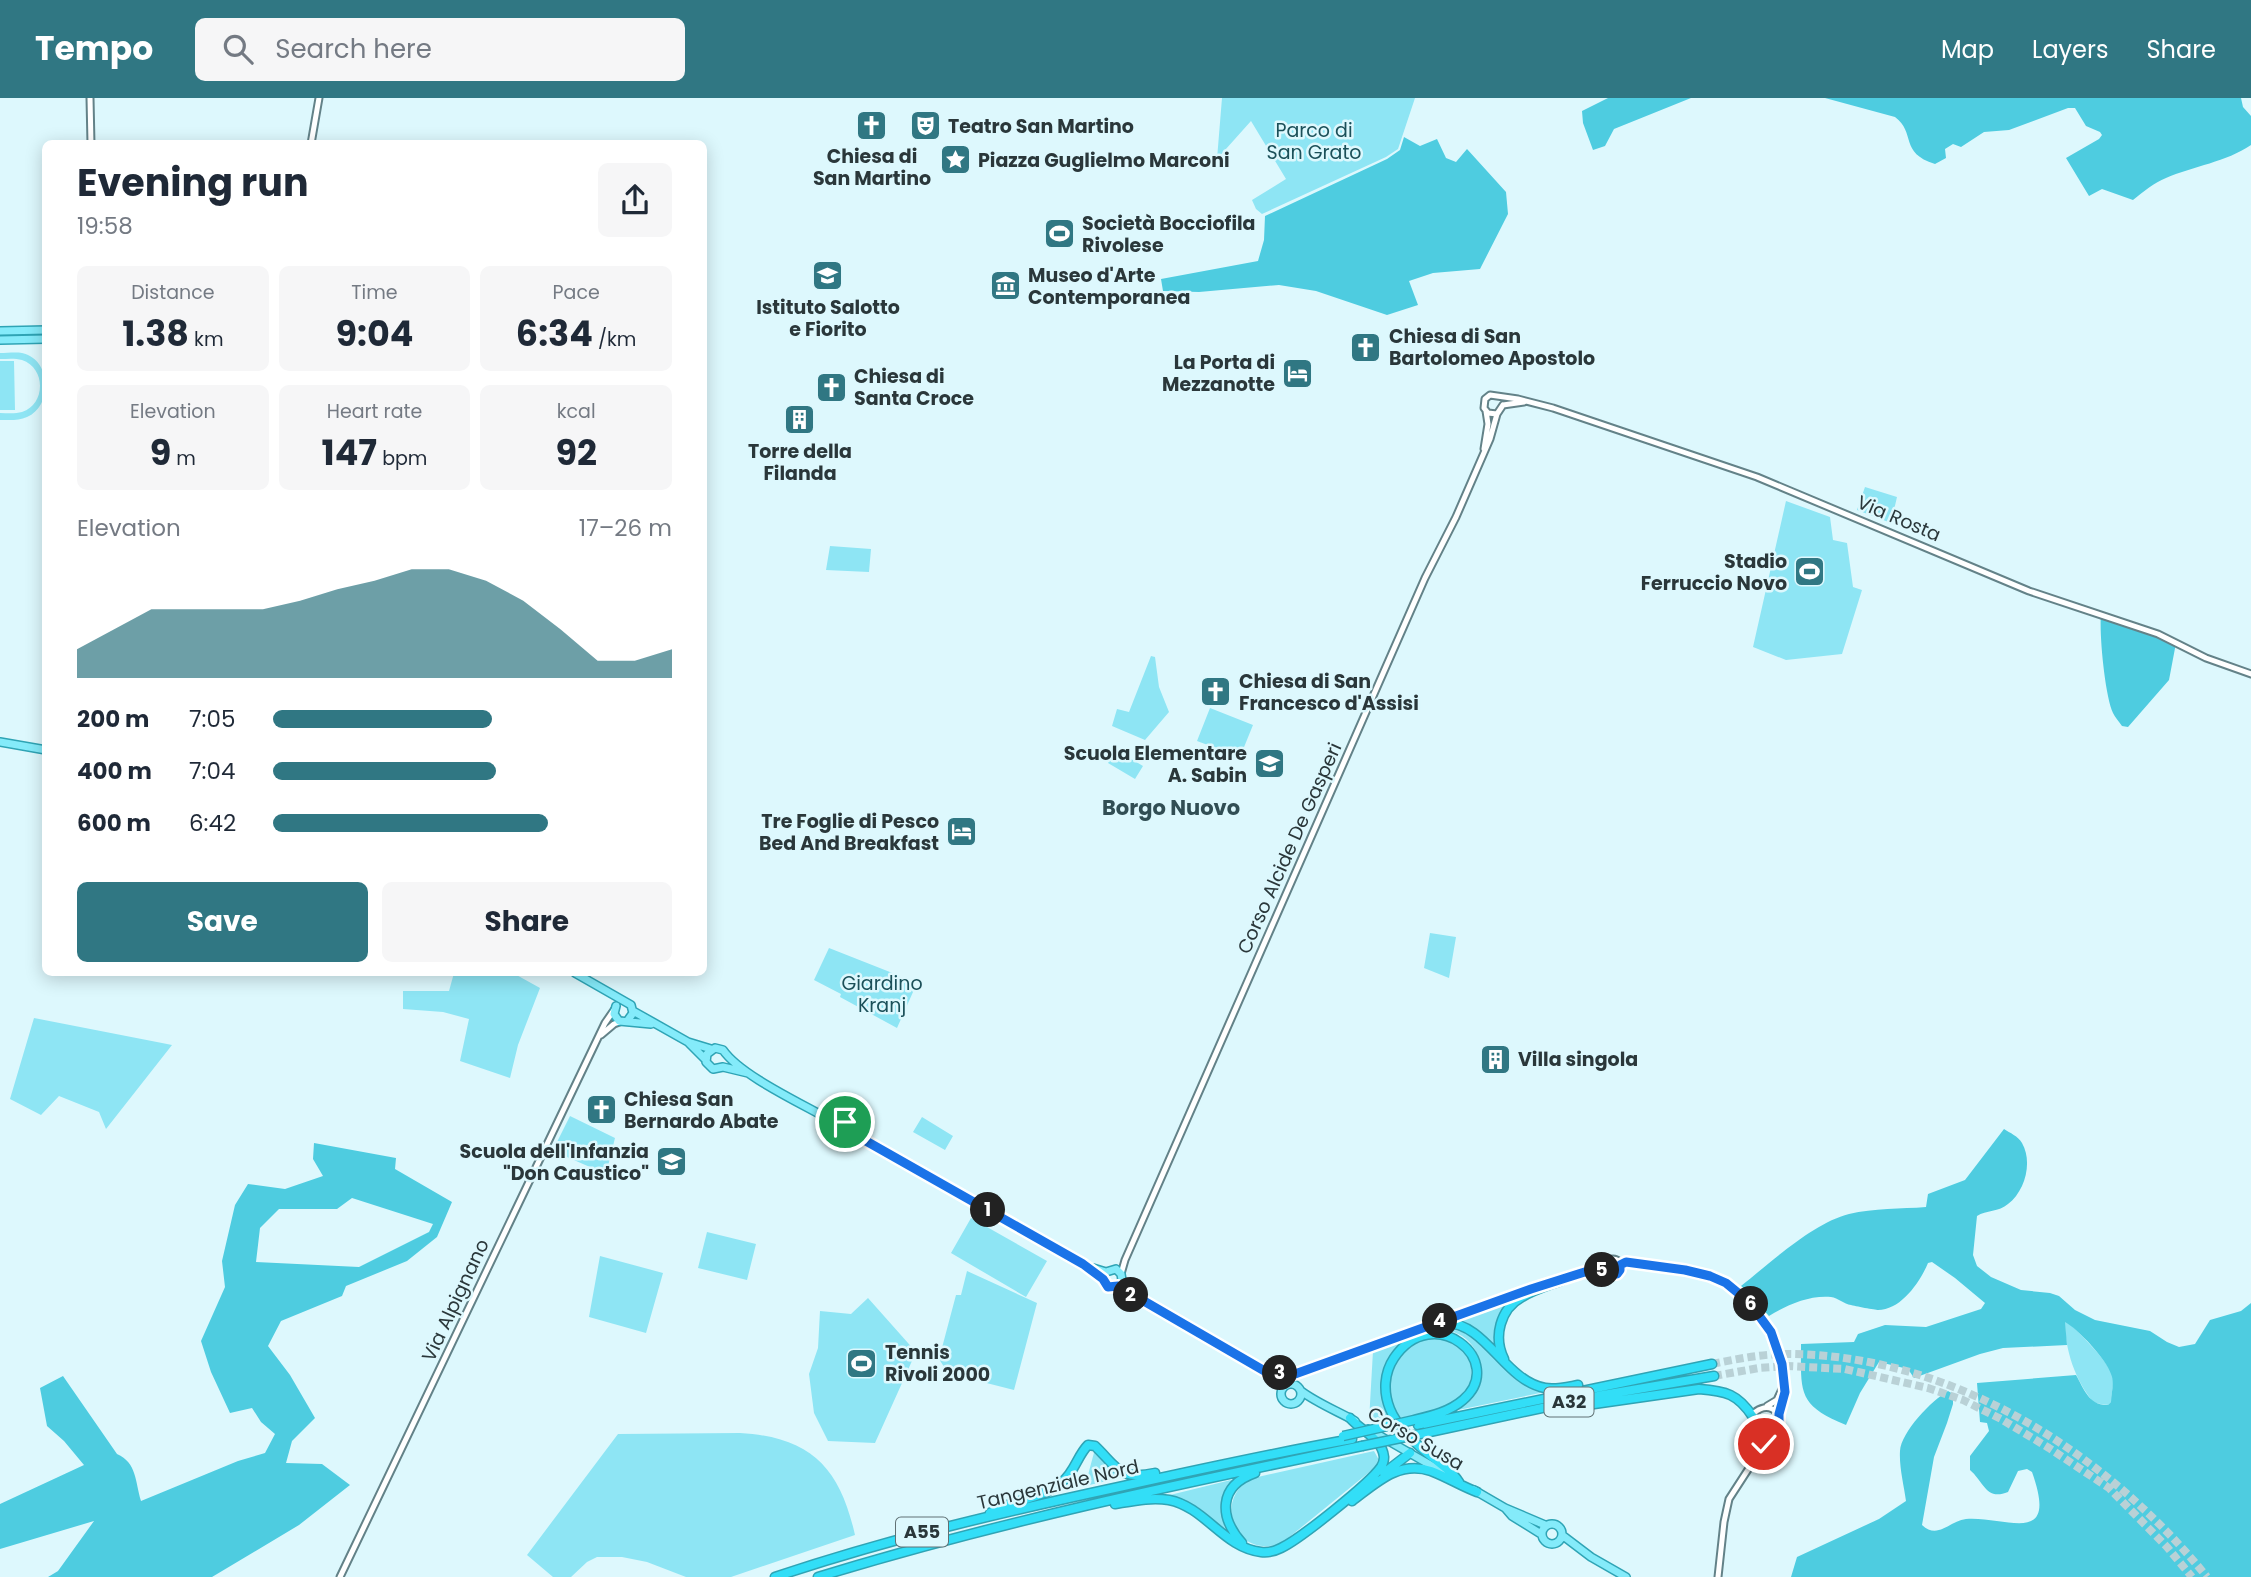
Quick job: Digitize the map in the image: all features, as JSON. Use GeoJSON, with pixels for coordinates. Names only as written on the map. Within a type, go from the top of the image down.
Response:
{"type":"FeatureCollection","features":[{"type":"Feature","properties":{"kind":"highway"},"geometry":{"type":"LineString","coordinates":[[1507,1365],[1499,1340],[1500,1324],[1508,1310],[1520,1297],[1563,1280]]}},
{"type":"Feature","properties":{"kind":"highway"},"geometry":{"type":"LineString","coordinates":[[1430,1325],[1446,1323],[1468,1329],[1530,1383],[1553,1389],[1633,1374],[1653,1374]]}},
{"type":"Feature","properties":{"kind":"highway"},"geometry":{"type":"LineString","coordinates":[[1415,1423],[1455,1406],[1474,1386],[1474,1360],[1470,1351],[1456,1339],[1437,1334],[1408,1342],[1391,1363],[1385,1389],[1397,1422],[1427,1453],[1453,1472],[1459,1482]]}},
{"type":"Feature","properties":{"kind":"highway","name":"A32"},"geometry":{"type":"LineString","coordinates":[[1348,1437],[1712,1364]]}},
{"type":"Feature","properties":{"kind":"highway","name":"A32"},"geometry":{"type":"LineString","coordinates":[[1362,1446],[1625,1391],[1714,1376]]}},
{"type":"Feature","properties":{"kind":"highway"},"geometry":{"type":"LineString","coordinates":[[1542,1408],[1564,1408],[1699,1389],[1717,1391],[1739,1399],[1753,1417]]}},
{"type":"Feature","properties":{"kind":"highway"},"geometry":{"type":"LineString","coordinates":[[1350,1418],[1358,1428],[1377,1441],[1384,1461],[1351,1496]]}},
{"type":"Feature","properties":{"kind":"highway","name":"Tangenziale Nord"},"geometry":{"type":"LineString","coordinates":[[775,1577],[886,1542],[984,1517],[1348,1437]]}},
{"type":"Feature","properties":{"kind":"highway"},"geometry":{"type":"LineString","coordinates":[[984,1517],[1001,1506],[1035,1498],[1057,1487],[1072,1472],[1088,1445],[1099,1449],[1116,1469],[1131,1475],[1148,1475],[1200,1464],[1227,1464]]}},
{"type":"Feature","properties":{"kind":"highway","name":"Tangenziale Nord"},"geometry":{"type":"LineString","coordinates":[[818,1577],[946,1539],[1087,1505],[1362,1446]]}},
{"type":"Feature","properties":{"kind":"highway"},"geometry":{"type":"LineString","coordinates":[[1087,1505],[1170,1500],[1190,1508],[1233,1542],[1256,1551],[1276,1550],[1290,1544],[1410,1453]]}},
{"type":"Feature","properties":{"kind":"highway"},"geometry":{"type":"LineString","coordinates":[[1244,1545],[1231,1531],[1227,1519],[1227,1502],[1233,1487],[1245,1477],[1296,1464],[1311,1457]]}},
{"type":"Feature","properties":{"kind":"highway"},"geometry":{"type":"LineString","coordinates":[[1317,1522],[1381,1479],[1408,1468],[1430,1471],[1476,1492]]}},
{"type":"Feature","properties":{"kind":"main road"},"geometry":{"type":"LineString","coordinates":[[0,331],[42,330]]}},
{"type":"Feature","properties":{"kind":"main road"},"geometry":{"type":"LineString","coordinates":[[0,340],[42,339]]}},
{"type":"Feature","properties":{"kind":"main road"},"geometry":{"type":"LineString","coordinates":[[0,742],[42,749]]}},
{"type":"Feature","properties":{"kind":"main road"},"geometry":{"type":"LineString","coordinates":[[580,976],[616,995],[618,1006],[615,1017],[656,1025]]}},
{"type":"Feature","properties":{"kind":"main road"},"geometry":{"type":"LineString","coordinates":[[618,1006],[629,1003],[633,1011],[688,1042],[723,1050],[727,1057],[748,1073],[841,1126],[843,1136],[853,1133]]}},
{"type":"Feature","properties":{"kind":"main road"},"geometry":{"type":"LineString","coordinates":[[625,1021],[632,1017],[633,1011]]}},
{"type":"Feature","properties":{"kind":"main road"},"geometry":{"type":"LineString","coordinates":[[688,1042],[713,1069],[723,1068],[748,1073]]}},
{"type":"Feature","properties":{"kind":"main road"},"geometry":{"type":"LineString","coordinates":[[706,1060],[711,1049]]}},
{"type":"Feature","properties":{"kind":"main road"},"geometry":{"type":"LineString","coordinates":[[723,1068],[727,1057]]}},
{"type":"Feature","properties":{"kind":"main road"},"geometry":{"type":"LineString","coordinates":[[841,1126],[850,1122],[853,1133],[866,1141],[1083,1264],[1120,1280],[1141,1300],[1268,1373],[1284,1388]]}},
{"type":"Feature","properties":{"kind":"main road"},"geometry":{"type":"LineString","coordinates":[[1107,1273],[1108,1287],[1120,1280]]}},
{"type":"Feature","properties":{"kind":"main road"},"geometry":{"type":"LineString","coordinates":[[1284,1388],[1294,1384],[1301,1391],[1299,1401]]}},
{"type":"Feature","properties":{"kind":"main road"},"geometry":{"type":"LineString","coordinates":[[1284,1388],[1282,1399],[1286,1403],[1294,1404],[1310,1398]]}},
{"type":"Feature","properties":{"kind":"main road","name":"Corso Susa"},"geometry":{"type":"LineString","coordinates":[[1301,1391],[1505,1508],[1545,1525]]}},
{"type":"Feature","properties":{"kind":"main road","name":"Corso Susa"},"geometry":{"type":"LineString","coordinates":[[1505,1508],[1512,1516],[1541,1534]]}},
{"type":"Feature","properties":{"kind":"main road"},"geometry":{"type":"LineString","coordinates":[[1545,1525],[1557,1525],[1561,1530],[1560,1539],[1552,1544],[1546,1543],[1541,1534],[1545,1525]]}},
{"type":"Feature","properties":{"kind":"main road"},"geometry":{"type":"LineString","coordinates":[[1560,1539],[1626,1577]]}},
{"type":"Feature","properties":{"kind":"street"},"geometry":{"type":"LineString","coordinates":[[90,98],[91,140]]}},
{"type":"Feature","properties":{"kind":"street"},"geometry":{"type":"LineString","coordinates":[[311,140],[319,98]]}},
{"type":"Feature","properties":{"kind":"street"},"geometry":{"type":"LineString","coordinates":[[1493,395],[1499,397],[1503,405],[1497,414],[1491,414],[1486,411],[1484,402],[1487,397],[1493,395]]}},
{"type":"Feature","properties":{"kind":"street","name":"Via Rosta"},"geometry":{"type":"LineString","coordinates":[[1499,397],[1530,402],[1574,415],[1702,457],[1783,487],[2029,591],[2158,634],[2206,658],[2251,674]]}},
{"type":"Feature","properties":{"kind":"street","name":"Via Rosta"},"geometry":{"type":"LineString","coordinates":[[1503,405],[1530,402]]}},
{"type":"Feature","properties":{"kind":"street","name":"Corso Alcide De Gasperi"},"geometry":{"type":"LineString","coordinates":[[1484,449],[1488,424],[1486,411]]}},
{"type":"Feature","properties":{"kind":"street","name":"Corso Alcide De Gasperi"},"geometry":{"type":"LineString","coordinates":[[1120,1280],[1125,1260],[1424,579],[1456,517],[1490,439],[1497,414]]}},
{"type":"Feature","properties":{"kind":"street","name":"Via Alpignano"},"geometry":{"type":"LineString","coordinates":[[340,1577],[599,1037],[618,1006]]}},
{"type":"Feature","properties":{"kind":"street","name":"Via Alpignano"},"geometry":{"type":"LineString","coordinates":[[599,1037],[610,1027],[625,1021]]}},
{"type":"Feature","properties":{"kind":"street","name":"Corso Alcide De Gasperi"},"geometry":{"type":"LineString","coordinates":[[1107,1273],[1125,1260]]}},
{"type":"Feature","properties":{"kind":"street"},"geometry":{"type":"LineString","coordinates":[[1268,1373],[1301,1373],[1481,1306],[1591,1270],[1606,1270],[1609,1274],[1617,1274],[1620,1270],[1618,1261],[1607,1262],[1606,1270]]}},
{"type":"Feature","properties":{"kind":"street"},"geometry":{"type":"LineString","coordinates":[[1620,1265],[1629,1262],[1698,1272],[1732,1287],[1756,1310],[1771,1332],[1782,1364],[1785,1396],[1779,1414],[1779,1427],[1770,1435],[1734,1490],[1727,1506],[1717,1576]]}},
{"type":"Feature","properties":{"kind":"street"},"geometry":{"type":"LineString","coordinates":[[1751,1465],[1757,1432],[1753,1417],[1757,1410],[1777,1400],[1784,1385]]}},
{"type":"Feature","properties":{"kind":"street"},"geometry":{"type":"LineString","coordinates":[[1766,1407],[1779,1414]]}},
{"type":"Feature","properties":{"kind":"street"},"geometry":{"type":"LineString","coordinates":[[1757,1432],[1770,1435]]}},
{"type":"Feature","properties":{"kind":"green space","name":"Parco di San Grato"},"geometry":{"type":"Polygon","coordinates":[[[1222,98],[1415,98],[1398,149],[1262,214],[1252,200],[1286,179],[1251,121],[1217,159],[1222,98]]]}},
{"type":"Feature","properties":{"kind":"green space"},"geometry":{"type":"Polygon","coordinates":[[[0,353],[22,353],[32,357],[42,371],[42,403],[36,411],[24,418],[0,420],[0,413],[19,413],[36,402],[40,386],[36,370],[19,359],[0,359],[0,353]]]}},
{"type":"Feature","properties":{"kind":"green space"},"geometry":{"type":"Polygon","coordinates":[[[0,361],[14,361],[15,410],[0,410],[0,361]]]}},
{"type":"Feature","properties":{"kind":"green space"},"geometry":{"type":"Polygon","coordinates":[[[1865,487],[1897,497],[1891,523],[1857,510],[1865,487]]]}},
{"type":"Feature","properties":{"kind":"green space","name":"Stadio Ferruccio Novo"},"geometry":{"type":"Polygon","coordinates":[[[1786,501],[1830,517],[1833,540],[1847,543],[1853,587],[1862,590],[1842,654],[1786,660],[1753,647],[1786,501]]]}},
{"type":"Feature","properties":{"kind":"green space"},"geometry":{"type":"Polygon","coordinates":[[[830,546],[871,549],[869,572],[826,570],[830,546]]]}},
{"type":"Feature","properties":{"kind":"green space"},"geometry":{"type":"Polygon","coordinates":[[[1151,656],[1155,657],[1159,687],[1169,712],[1145,740],[1112,726],[1117,709],[1129,712],[1151,656]]]}},
{"type":"Feature","properties":{"kind":"green space"},"geometry":{"type":"Polygon","coordinates":[[[1210,708],[1253,725],[1240,757],[1197,741],[1210,708]]]}},
{"type":"Feature","properties":{"kind":"green space"},"geometry":{"type":"Polygon","coordinates":[[[1116,750],[1143,766],[1135,779],[1108,763],[1116,750]]]}},
{"type":"Feature","properties":{"kind":"green space"},"geometry":{"type":"Polygon","coordinates":[[[1430,933],[1456,937],[1449,978],[1424,968],[1430,933]]]}},
{"type":"Feature","properties":{"kind":"green space","name":"Giardino Kranj"},"geometry":{"type":"Polygon","coordinates":[[[829,948],[895,974],[912,984],[913,992],[897,1028],[814,980],[829,948]]]}},
{"type":"Feature","properties":{"kind":"green space"},"geometry":{"type":"Polygon","coordinates":[[[453,976],[518,976],[540,988],[518,1045],[510,1078],[460,1061],[469,1019],[443,1012],[403,1009],[403,991],[449,991],[453,976]]]}},
{"type":"Feature","properties":{"kind":"green space"},"geometry":{"type":"Polygon","coordinates":[[[34,1018],[172,1045],[106,1129],[99,1112],[59,1096],[41,1115],[10,1099],[34,1018]]]}},
{"type":"Feature","properties":{"kind":"green space"},"geometry":{"type":"Polygon","coordinates":[[[570,1116],[615,1138],[606,1174],[560,1154],[555,1146],[570,1116]]]}},
{"type":"Feature","properties":{"kind":"green space"},"geometry":{"type":"Polygon","coordinates":[[[922,1117],[953,1136],[945,1150],[913,1132],[922,1117]]]}},
{"type":"Feature","properties":{"kind":"green space"},"geometry":{"type":"Polygon","coordinates":[[[971,1218],[1047,1261],[1026,1297],[951,1253],[971,1218]]]}},
{"type":"Feature","properties":{"kind":"green space"},"geometry":{"type":"Polygon","coordinates":[[[707,1232],[756,1244],[747,1280],[698,1268],[707,1232]]]}},
{"type":"Feature","properties":{"kind":"green space"},"geometry":{"type":"Polygon","coordinates":[[[600,1256],[663,1273],[646,1333],[589,1317],[600,1256]]]}},
{"type":"Feature","properties":{"kind":"green space"},"geometry":{"type":"Polygon","coordinates":[[[967,1271],[1037,1303],[1014,1390],[955,1375],[946,1370],[939,1359],[956,1295],[961,1295],[967,1271]]]}},
{"type":"Feature","properties":{"kind":"green space","name":"Tennis Rivoli 2000"},"geometry":{"type":"Polygon","coordinates":[[[868,1298],[916,1352],[875,1443],[828,1441],[814,1413],[809,1374],[818,1348],[820,1311],[851,1314],[868,1298]]]}},
{"type":"Feature","properties":{"kind":"green space"},"geometry":{"type":"Polygon","coordinates":[[[1513,1299],[1505,1308],[1498,1351],[1470,1326],[1450,1320],[1513,1299]]]}},
{"type":"Feature","properties":{"kind":"green space"},"geometry":{"type":"Polygon","coordinates":[[[2065,1322],[2099,1354],[2109,1368],[2113,1384],[2111,1402],[2108,1405],[2094,1403],[2081,1385],[2069,1354],[2065,1322]]]}},
{"type":"Feature","properties":{"kind":"green space"},"geometry":{"type":"Polygon","coordinates":[[[1445,1327],[1468,1334],[1515,1377],[1545,1392],[1458,1410],[1476,1393],[1481,1368],[1476,1352],[1466,1339],[1447,1330],[1434,1329],[1445,1327]]]}},
{"type":"Feature","properties":{"kind":"green space"},"geometry":{"type":"Polygon","coordinates":[[[1408,1338],[1392,1356],[1383,1376],[1383,1398],[1391,1420],[1373,1424],[1369,1421],[1373,1351],[1408,1338]]]}},
{"type":"Feature","properties":{"kind":"green space"},"geometry":{"type":"Polygon","coordinates":[[[1428,1338],[1442,1338],[1458,1345],[1469,1359],[1469,1385],[1458,1399],[1445,1407],[1400,1418],[1391,1395],[1393,1371],[1406,1351],[1428,1338]]]}},
{"type":"Feature","properties":{"kind":"green space"},"geometry":{"type":"Polygon","coordinates":[[[740,1433],[786,1441],[804,1449],[818,1460],[841,1491],[855,1535],[731,1577],[686,1577],[647,1562],[622,1557],[597,1557],[587,1562],[571,1577],[553,1577],[527,1555],[618,1434],[740,1433]]]}},
{"type":"Feature","properties":{"kind":"green space"},"geometry":{"type":"Polygon","coordinates":[[[1095,1449],[1110,1469],[1124,1477],[1085,1486],[1095,1449]]]}},
{"type":"Feature","properties":{"kind":"green space"},"geometry":{"type":"Polygon","coordinates":[[[1374,1451],[1379,1460],[1378,1465],[1282,1543],[1266,1546],[1253,1544],[1242,1537],[1235,1527],[1232,1502],[1238,1490],[1249,1479],[1374,1451]]]}},
{"type":"Feature","properties":{"kind":"green space"},"geometry":{"type":"Polygon","coordinates":[[[1235,1479],[1224,1503],[1225,1529],[1198,1507],[1170,1495],[1235,1479]]]}},
{"type":"Feature","properties":{"kind":"shaded area"},"geometry":{"type":"Polygon","coordinates":[[[1608,98],[1691,98],[1614,129],[1605,146],[1593,150],[1583,123],[1582,111],[1608,98]]]}},
{"type":"Feature","properties":{"kind":"shaded area"},"geometry":{"type":"Polygon","coordinates":[[[1825,98],[2241,98],[2243,107],[2251,116],[2251,145],[2221,160],[2162,180],[2133,200],[2102,189],[2089,196],[2066,158],[2102,135],[2086,126],[2075,108],[2068,108],[2009,130],[1984,132],[1961,147],[1953,144],[1945,149],[1946,158],[1935,164],[1917,154],[1905,129],[1895,117],[1825,98]]]}},
{"type":"Feature","properties":{"kind":"shaded area"},"geometry":{"type":"Polygon","coordinates":[[[1404,137],[1420,146],[1437,139],[1446,158],[1456,162],[1467,149],[1506,192],[1508,214],[1480,269],[1433,273],[1409,281],[1418,305],[1387,315],[1316,291],[1279,285],[1199,292],[1163,291],[1161,279],[1258,261],[1264,240],[1265,216],[1387,159],[1400,150],[1404,137]]]}},
{"type":"Feature","properties":{"kind":"shaded area"},"geometry":{"type":"Polygon","coordinates":[[[2101,615],[2176,643],[2169,680],[2128,727],[2122,726],[2114,715],[2107,693],[2101,615]]]}},
{"type":"Feature","properties":{"kind":"shaded area"},"geometry":{"type":"Polygon","coordinates":[[[2004,1129],[2022,1143],[2027,1167],[2019,1192],[2008,1204],[1977,1216],[1973,1255],[1977,1266],[1991,1277],[2021,1290],[2059,1296],[2075,1310],[2095,1320],[2150,1331],[2179,1347],[2195,1344],[2210,1320],[2241,1311],[2251,1303],[2251,1577],[1791,1577],[1797,1557],[1879,1519],[1906,1501],[1900,1463],[1902,1443],[1918,1417],[1948,1391],[1953,1394],[1953,1404],[1934,1457],[1922,1525],[1933,1531],[1966,1519],[2024,1523],[2034,1519],[2039,1511],[2039,1496],[2032,1472],[2027,1469],[2018,1471],[2008,1492],[2001,1494],[1986,1489],[1970,1470],[1970,1456],[1989,1431],[1987,1423],[1980,1422],[1977,1383],[2076,1375],[2092,1400],[2101,1405],[2111,1402],[2113,1381],[2104,1361],[2077,1331],[2065,1322],[2067,1345],[2003,1348],[1914,1378],[1908,1369],[1879,1362],[1860,1393],[1846,1425],[1818,1411],[1805,1395],[1801,1374],[1801,1344],[1854,1342],[1858,1334],[1885,1325],[1926,1327],[1981,1309],[1985,1303],[1932,1262],[1928,1263],[1909,1294],[1886,1309],[1878,1310],[1823,1297],[1798,1302],[1769,1316],[1741,1286],[1792,1245],[1835,1219],[1868,1211],[1926,1207],[1928,1194],[1965,1180],[2004,1129]]]}},
{"type":"Feature","properties":{"kind":"shaded area"},"geometry":{"type":"Polygon","coordinates":[[[314,1143],[396,1158],[395,1169],[452,1202],[437,1237],[407,1261],[346,1286],[342,1296],[281,1321],[268,1346],[290,1375],[315,1418],[292,1441],[286,1463],[322,1464],[350,1485],[299,1525],[212,1577],[48,1577],[58,1571],[94,1521],[0,1549],[0,1504],[84,1465],[47,1426],[40,1388],[63,1376],[117,1454],[132,1468],[141,1501],[238,1461],[265,1453],[275,1434],[261,1422],[252,1408],[230,1413],[211,1372],[201,1341],[225,1287],[222,1261],[235,1205],[248,1184],[285,1189],[323,1176],[313,1159],[314,1143]],[[352,1198],[337,1209],[279,1209],[260,1228],[256,1262],[359,1267],[429,1232],[433,1224],[352,1198]]]}},
{"type":"Feature","properties":{"kind":"tunnel"},"geometry":{"type":"LineString","coordinates":[[1712,1364],[1777,1354],[1847,1358],[1907,1371],[1965,1392],[2020,1419],[2073,1452],[2122,1489],[2167,1532],[2207,1577]]}},
{"type":"Feature","properties":{"kind":"tunnel"},"geometry":{"type":"LineString","coordinates":[[1714,1376],[1787,1366],[1845,1369],[1928,1388],[1963,1400],[2001,1419],[2109,1488],[2167,1547],[2192,1577]]}},
{"type":"Feature","properties":{"kind":"place","name":"Chiesa di San Martino"},"geometry":{"type":"Point","coordinates":[872,125]}},
{"type":"Feature","properties":{"kind":"place","name":"Teatro San Martino"},"geometry":{"type":"Point","coordinates":[925,126]}},
{"type":"Feature","properties":{"kind":"place","name":"Piazza Guglielmo Marconi"},"geometry":{"type":"Point","coordinates":[955,160]}},
{"type":"Feature","properties":{"kind":"place","name":"Società Bocciofila Rivolese"},"geometry":{"type":"Point","coordinates":[1059,234]}},
{"type":"Feature","properties":{"kind":"place","name":"Istituto Salotto e Fiorito"},"geometry":{"type":"Point","coordinates":[828,276]}},
{"type":"Feature","properties":{"kind":"place","name":"Museo d'Arte Contemporanea"},"geometry":{"type":"Point","coordinates":[1005,286]}},
{"type":"Feature","properties":{"kind":"place","name":"Chiesa di San Bartolomeo Apostolo"},"geometry":{"type":"Point","coordinates":[1366,347]}},
{"type":"Feature","properties":{"kind":"place","name":"La Porta di Mezzanotte"},"geometry":{"type":"Point","coordinates":[1298,373]}},
{"type":"Feature","properties":{"kind":"place","name":"Chiesa di Santa Croce"},"geometry":{"type":"Point","coordinates":[831,387]}},
{"type":"Feature","properties":{"kind":"place","name":"Torre della Filanda"},"geometry":{"type":"Point","coordinates":[800,420]}},
{"type":"Feature","properties":{"kind":"place","name":"Stadio Ferruccio Novo"},"geometry":{"type":"Point","coordinates":[1810,572]}},
{"type":"Feature","properties":{"kind":"place","name":"Chiesa di San Francesco d'Assisi"},"geometry":{"type":"Point","coordinates":[1216,692]}},
{"type":"Feature","properties":{"kind":"place","name":"Scuola Elementare A. Sabin"},"geometry":{"type":"Point","coordinates":[1270,764]}},
{"type":"Feature","properties":{"kind":"place","name":"Tre Foglie di Pesco Bed And Breakfast"},"geometry":{"type":"Point","coordinates":[962,832]}},
{"type":"Feature","properties":{"kind":"place","name":"Villa singola"},"geometry":{"type":"Point","coordinates":[1495,1059]}},
{"type":"Feature","properties":{"kind":"place","name":"Chiesa San Bernardo Abate"},"geometry":{"type":"Point","coordinates":[601,1110]}},
{"type":"Feature","properties":{"kind":"place","name":"Scuola dell'Infanzia \"Don Caustico\""},"geometry":{"type":"Point","coordinates":[672,1162]}},
{"type":"Feature","properties":{"kind":"place","name":"Tennis Rivoli 2000"},"geometry":{"type":"Point","coordinates":[862,1363]}},
{"type":"Feature","properties":{"kind":"district","name":"Borgo Nuovo"},"geometry":{"type":"Point","coordinates":[1171,808]}},
{"type":"Feature","properties":{"kind":"route"},"geometry":{"type":"LineString","coordinates":[[845,1122],[854,1125],[855,1130],[866,1141],[1083,1264],[1103,1279],[1108,1287],[1118,1286],[1268,1373],[1301,1373],[1468,1310],[1591,1270],[1606,1270],[1609,1274],[1617,1274],[1620,1265],[1626,1262],[1710,1276],[1726,1283],[1749,1302],[1767,1324],[1779,1350],[1785,1396],[1779,1414],[1779,1427],[1764,1444]]}}]}
